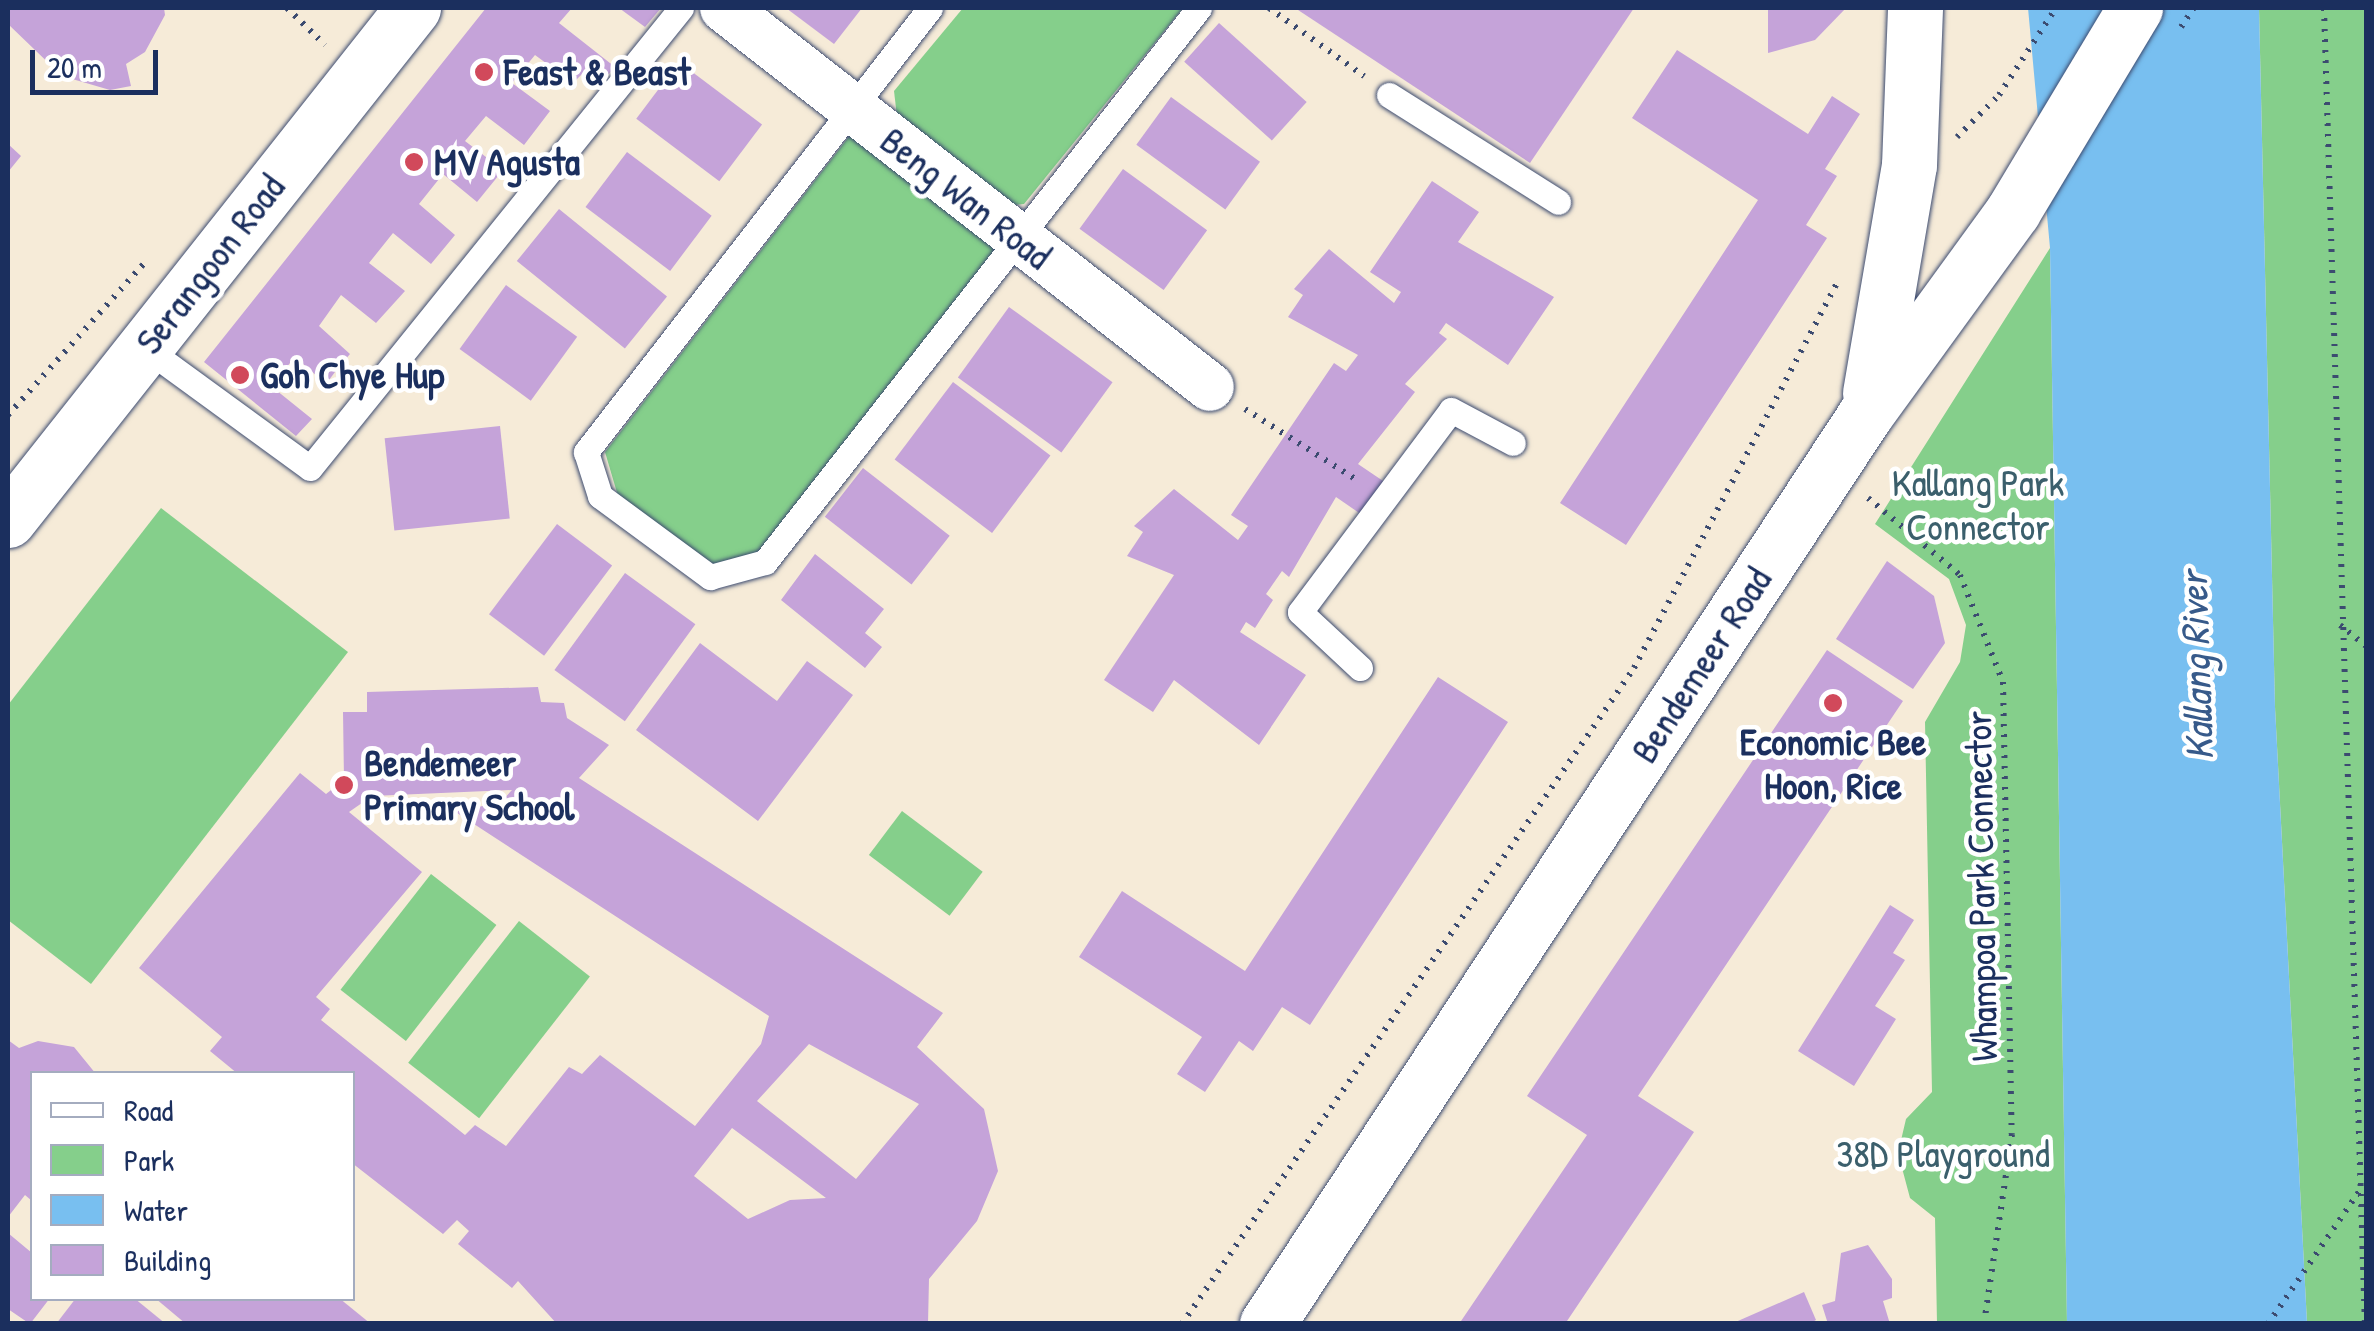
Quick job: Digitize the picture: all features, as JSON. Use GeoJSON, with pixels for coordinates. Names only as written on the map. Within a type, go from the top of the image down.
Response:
{"type":"FeatureCollection","features":[{"type":"Feature","properties":{"kind":"main road","name":"Serangoon Road"},"geometry":{"type":"LineString","coordinates":[[8,520],[412,8]]}},
{"type":"Feature","properties":{"kind":"main road"},"geometry":{"type":"LineString","coordinates":[[1865,415],[1909,164],[1915,8]]}},
{"type":"Feature","properties":{"kind":"main road","name":"Bendemeer Road"},"geometry":{"type":"LineString","coordinates":[[1267,1324],[1865,415],[2013,211],[2135,8]]}},
{"type":"Feature","properties":{"kind":"street","name":"Beng Wan Road"},"geometry":{"type":"LineString","coordinates":[[724,8],[1210,387]]}},
{"type":"Feature","properties":{"kind":"lane"},"geometry":{"type":"LineString","coordinates":[[144,347],[310,468],[681,8]]}},
{"type":"Feature","properties":{"kind":"lane"},"geometry":{"type":"LineString","coordinates":[[930,8],[849,107],[586,452],[600,496],[692,568],[731,578],[765,562],[1198,8]]}},
{"type":"Feature","properties":{"kind":"lane"},"geometry":{"type":"LineString","coordinates":[[1389,94],[1558,202]]}},
{"type":"Feature","properties":{"kind":"lane"},"geometry":{"type":"LineString","coordinates":[[1360,668],[1300,612],[1451,410],[1513,443]]}},
{"type":"Feature","properties":{"kind":"path"},"geometry":{"type":"LineString","coordinates":[[287,8],[328,48]]}},
{"type":"Feature","properties":{"kind":"path"},"geometry":{"type":"LineString","coordinates":[[1270,8],[1389,94]]}},
{"type":"Feature","properties":{"kind":"path"},"geometry":{"type":"LineString","coordinates":[[1998,94],[2056,8]]}},
{"type":"Feature","properties":{"kind":"path"},"geometry":{"type":"LineString","coordinates":[[2324,8],[2340,625],[2365,1324]]}},
{"type":"Feature","properties":{"kind":"path"},"geometry":{"type":"LineString","coordinates":[[1182,1324],[1634,668],[1846,267]]}},
{"type":"Feature","properties":{"kind":"path"},"geometry":{"type":"LineString","coordinates":[[1210,387],[1385,498]]}},
{"type":"Feature","properties":{"kind":"path","name":"Whampoa Park Connector"},"geometry":{"type":"LineString","coordinates":[[1868,498],[1960,575],[2003,682],[2012,1134],[1984,1324]]}},
{"type":"Feature","properties":{"kind":"path"},"geometry":{"type":"LineString","coordinates":[[2340,625],[2366,646]]}},
{"type":"Feature","properties":{"kind":"path"},"geometry":{"type":"LineString","coordinates":[[2268,1324],[2322,1236],[2360,1189]]}},
{"type":"Feature","properties":{"kind":"green space"},"geometry":{"type":"Polygon","coordinates":[[[963,8],[1183,8],[1024,204],[992,207],[898,125],[894,91],[963,8]]]}},
{"type":"Feature","properties":{"kind":"green space"},"geometry":{"type":"Polygon","coordinates":[[[2259,8],[2366,8],[2366,1323],[2307,1323],[2275,707],[2259,8]]]}},
{"type":"Feature","properties":{"kind":"green space"},"geometry":{"type":"Polygon","coordinates":[[[854,130],[999,244],[766,549],[723,571],[618,496],[605,452],[854,130]]]}},
{"type":"Feature","properties":{"kind":"green space","name":"Kallang Park Connector"},"geometry":{"type":"Polygon","coordinates":[[[2050,248],[2067,1323],[1937,1323],[1935,1218],[1910,1198],[1898,1153],[1906,1119],[1932,1092],[1925,722],[1960,662],[1966,625],[1949,579],[1875,524],[2050,248]]]}},
{"type":"Feature","properties":{"kind":"green space"},"geometry":{"type":"Polygon","coordinates":[[[161,508],[348,652],[91,984],[8,920],[8,705],[161,508]]]}},
{"type":"Feature","properties":{"kind":"green space"},"geometry":{"type":"Polygon","coordinates":[[[902,811],[983,872],[950,916],[869,855],[902,811]]]}},
{"type":"Feature","properties":{"kind":"green space"},"geometry":{"type":"Polygon","coordinates":[[[431,874],[496,925],[406,1041],[340,990],[431,874]]]}},
{"type":"Feature","properties":{"kind":"green space"},"geometry":{"type":"Polygon","coordinates":[[[519,921],[590,976],[479,1118],[408,1063],[519,921]]]}},
{"type":"Feature","properties":{"kind":"water","name":"Kallang River"},"geometry":{"type":"Polygon","coordinates":[[[2028,8],[2259,8],[2275,707],[2307,1323],[2067,1323],[2050,248],[2028,8]]]}},
{"type":"Feature","properties":{"kind":"building"},"geometry":{"type":"Polygon","coordinates":[[[8,8],[164,8],[165,15],[145,52],[126,64],[131,86],[110,90],[62,76],[8,24],[8,8]]]}},
{"type":"Feature","properties":{"kind":"building"},"geometry":{"type":"Polygon","coordinates":[[[486,8],[572,8],[559,23],[615,67],[599,85],[584,72],[573,83],[535,55],[512,83],[550,111],[524,145],[486,116],[465,141],[503,170],[477,202],[443,174],[419,204],[455,235],[431,264],[393,233],[369,263],[405,291],[376,323],[341,295],[319,326],[350,354],[326,384],[295,357],[271,386],[312,419],[296,436],[204,362],[486,8]]]}},
{"type":"Feature","properties":{"kind":"building"},"geometry":{"type":"Polygon","coordinates":[[[619,8],[661,8],[645,27],[619,8]]]}},
{"type":"Feature","properties":{"kind":"building"},"geometry":{"type":"Polygon","coordinates":[[[786,8],[862,8],[834,44],[786,8]]]}},
{"type":"Feature","properties":{"kind":"building"},"geometry":{"type":"Polygon","coordinates":[[[1295,8],[1634,8],[1530,163],[1295,8]]]}},
{"type":"Feature","properties":{"kind":"building"},"geometry":{"type":"Polygon","coordinates":[[[1768,8],[1846,8],[1815,40],[1768,53],[1768,8]]]}},
{"type":"Feature","properties":{"kind":"building"},"geometry":{"type":"Polygon","coordinates":[[[1219,23],[1307,102],[1272,141],[1184,62],[1219,23]]]}},
{"type":"Feature","properties":{"kind":"building"},"geometry":{"type":"Polygon","coordinates":[[[1677,50],[1808,134],[1832,96],[1860,114],[1825,169],[1837,176],[1806,225],[1827,238],[1626,545],[1560,503],[1758,200],[1632,118],[1677,50]]]}},
{"type":"Feature","properties":{"kind":"building"},"geometry":{"type":"Polygon","coordinates":[[[679,62],[762,125],[719,181],[636,119],[679,62]]]}},
{"type":"Feature","properties":{"kind":"building"},"geometry":{"type":"Polygon","coordinates":[[[1171,97],[1260,162],[1225,209],[1136,145],[1171,97]]]}},
{"type":"Feature","properties":{"kind":"building"},"geometry":{"type":"Polygon","coordinates":[[[8,144],[21,156],[8,172],[8,144]]]}},
{"type":"Feature","properties":{"kind":"building"},"geometry":{"type":"Polygon","coordinates":[[[627,152],[712,216],[670,271],[585,207],[627,152]]]}},
{"type":"Feature","properties":{"kind":"building"},"geometry":{"type":"Polygon","coordinates":[[[1123,169],[1207,230],[1164,290],[1080,229],[1123,169]]]}},
{"type":"Feature","properties":{"kind":"building"},"geometry":{"type":"Polygon","coordinates":[[[1432,181],[1479,212],[1458,242],[1554,297],[1508,365],[1446,323],[1439,333],[1447,339],[1405,384],[1415,392],[1358,464],[1389,485],[1365,517],[1336,497],[1289,577],[1282,571],[1266,594],[1273,600],[1255,628],[1246,622],[1240,632],[1306,675],[1259,745],[1174,680],[1153,712],[1104,680],[1174,575],[1127,556],[1143,532],[1134,526],[1174,489],[1238,540],[1248,526],[1231,515],[1334,363],[1346,371],[1358,355],[1288,317],[1303,295],[1294,289],[1329,249],[1394,303],[1401,292],[1370,272],[1432,181]]]}},
{"type":"Feature","properties":{"kind":"building"},"geometry":{"type":"Polygon","coordinates":[[[559,209],[667,296],[625,349],[517,261],[559,209]]]}},
{"type":"Feature","properties":{"kind":"building"},"geometry":{"type":"Polygon","coordinates":[[[506,285],[577,337],[531,401],[460,349],[506,285]]]}},
{"type":"Feature","properties":{"kind":"building"},"geometry":{"type":"Polygon","coordinates":[[[1009,307],[1113,382],[1061,453],[958,377],[1009,307]]]}},
{"type":"Feature","properties":{"kind":"building"},"geometry":{"type":"Polygon","coordinates":[[[953,382],[1050,455],[992,533],[895,459],[953,382]]]}},
{"type":"Feature","properties":{"kind":"building"},"geometry":{"type":"Polygon","coordinates":[[[500,426],[510,518],[394,531],[385,438],[500,426]]]}},
{"type":"Feature","properties":{"kind":"building"},"geometry":{"type":"Polygon","coordinates":[[[863,468],[950,536],[912,585],[825,517],[863,468]]]}},
{"type":"Feature","properties":{"kind":"building"},"geometry":{"type":"Polygon","coordinates":[[[557,524],[612,566],[544,656],[489,614],[557,524]]]}},
{"type":"Feature","properties":{"kind":"building"},"geometry":{"type":"Polygon","coordinates":[[[815,554],[884,609],[865,633],[882,647],[865,668],[781,600],[815,554]]]}},
{"type":"Feature","properties":{"kind":"building"},"geometry":{"type":"Polygon","coordinates":[[[1887,561],[1934,596],[1945,643],[1913,689],[1836,639],[1887,561]]]}},
{"type":"Feature","properties":{"kind":"building"},"geometry":{"type":"Polygon","coordinates":[[[625,573],[695,624],[625,721],[554,670],[625,573]]]}},
{"type":"Feature","properties":{"kind":"building"},"geometry":{"type":"Polygon","coordinates":[[[700,643],[777,701],[807,661],[853,695],[758,821],[636,730],[700,643]]]}},
{"type":"Feature","properties":{"kind":"building"},"geometry":{"type":"Polygon","coordinates":[[[1827,650],[1903,701],[1638,1096],[1694,1132],[1565,1324],[1459,1324],[1587,1135],[1527,1096],[1827,650]]]}},
{"type":"Feature","properties":{"kind":"building"},"geometry":{"type":"Polygon","coordinates":[[[1438,677],[1508,722],[1310,1025],[1282,1007],[1253,1051],[1239,1041],[1205,1092],[1177,1074],[1202,1037],[1079,957],[1122,891],[1245,971],[1438,677]]]}},
{"type":"Feature","properties":{"kind":"building"},"geometry":{"type":"Polygon","coordinates":[[[538,687],[541,702],[564,703],[567,718],[609,745],[579,778],[943,1013],[917,1047],[984,1109],[998,1171],[977,1221],[929,1279],[928,1324],[557,1324],[518,1281],[512,1288],[458,1244],[469,1231],[457,1220],[443,1234],[355,1165],[355,1071],[234,1071],[210,1051],[222,1037],[139,968],[300,773],[326,794],[344,780],[343,712],[367,712],[367,692],[538,687]],[[512,790],[372,796],[349,812],[422,872],[316,997],[330,1009],[321,1020],[465,1135],[475,1125],[506,1146],[569,1067],[582,1074],[600,1055],[695,1126],[761,1044],[769,1016],[454,811],[500,803],[512,790]],[[809,1044],[757,1101],[856,1179],[919,1104],[809,1044]],[[732,1128],[694,1176],[748,1219],[790,1200],[826,1198],[732,1128]]]}},
{"type":"Feature","properties":{"kind":"building"},"geometry":{"type":"Polygon","coordinates":[[[1890,905],[1914,920],[1893,953],[1905,960],[1875,1006],[1896,1019],[1854,1086],[1798,1051],[1890,905]]]}},
{"type":"Feature","properties":{"kind":"building"},"geometry":{"type":"Polygon","coordinates":[[[8,1040],[19,1048],[38,1041],[74,1047],[94,1071],[30,1071],[30,1199],[25,1195],[8,1217],[8,1040]]]}},
{"type":"Feature","properties":{"kind":"building"},"geometry":{"type":"Polygon","coordinates":[[[8,1233],[30,1251],[30,1301],[48,1301],[30,1324],[8,1309],[8,1233]]]}},
{"type":"Feature","properties":{"kind":"building"},"geometry":{"type":"Polygon","coordinates":[[[1868,1245],[1892,1279],[1892,1298],[1883,1301],[1890,1324],[1828,1324],[1822,1305],[1835,1301],[1841,1253],[1868,1245]]]}},
{"type":"Feature","properties":{"kind":"building"},"geometry":{"type":"Polygon","coordinates":[[[1804,1292],[1816,1320],[1809,1324],[1731,1324],[1804,1292]]]}},
{"type":"Feature","properties":{"kind":"building"},"geometry":{"type":"Polygon","coordinates":[[[74,1301],[138,1301],[166,1324],[56,1324],[74,1301]]]}},
{"type":"Feature","properties":{"kind":"building"},"geometry":{"type":"Polygon","coordinates":[[[159,1301],[343,1301],[371,1324],[186,1324],[159,1301]]]}},
{"type":"Feature","properties":{"kind":"place","name":"Feast & Beast"},"geometry":{"type":"Point","coordinates":[484,72]}},
{"type":"Feature","properties":{"kind":"place","name":"MV Agusta"},"geometry":{"type":"Point","coordinates":[414,162]}},
{"type":"Feature","properties":{"kind":"place","name":"Goh Chye Hup"},"geometry":{"type":"Point","coordinates":[240,375]}},
{"type":"Feature","properties":{"kind":"place","name":"Economic Bee Hoon, Rice"},"geometry":{"type":"Point","coordinates":[1833,703]}},
{"type":"Feature","properties":{"kind":"place","name":"Bendemeer Primary School"},"geometry":{"type":"Point","coordinates":[344,785]}},
{"type":"Feature","properties":{"kind":"park label","name":"38D Playground"},"geometry":{"type":"Point","coordinates":[1943,1154]}}]}
